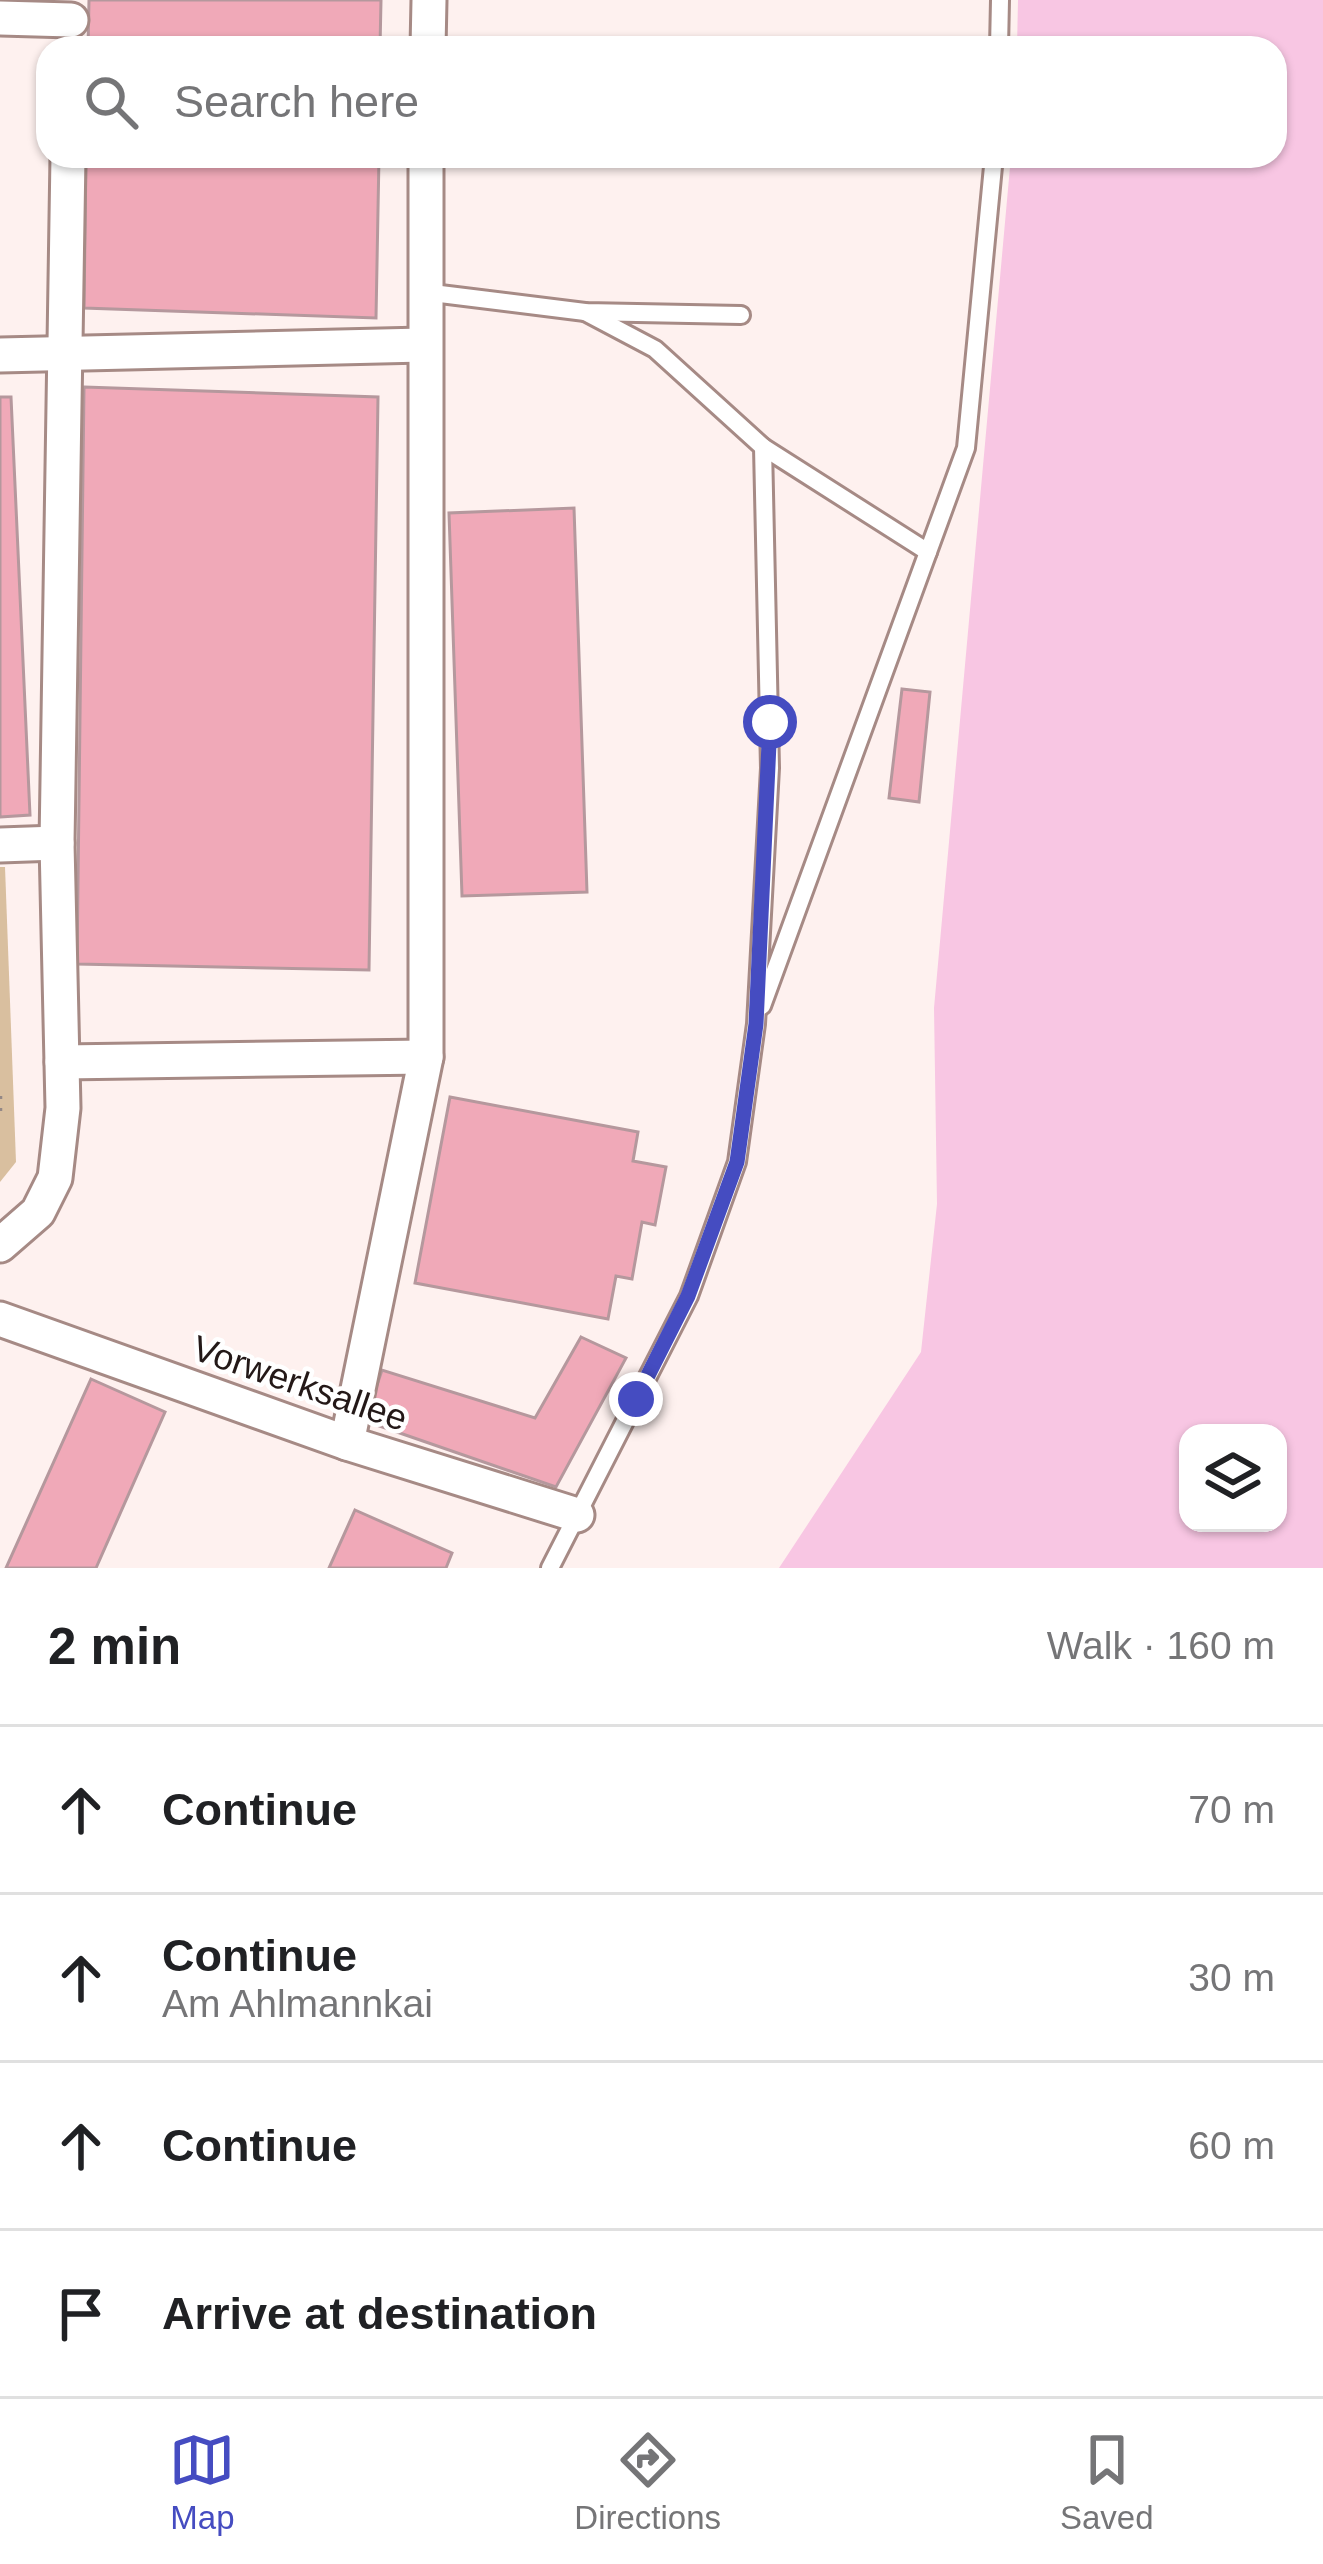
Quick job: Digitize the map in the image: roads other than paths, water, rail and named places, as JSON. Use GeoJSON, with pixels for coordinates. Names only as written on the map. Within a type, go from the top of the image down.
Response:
{"type":"FeatureCollection","features":[{"type":"Feature","properties":{"kind":"street"},"geometry":{"type":"LineString","coordinates":[[428,36],[429,0]]}},
{"type":"Feature","properties":{"kind":"street"},"geometry":{"type":"LineString","coordinates":[[0,18],[71,23]]}},
{"type":"Feature","properties":{"kind":"street"},"geometry":{"type":"LineString","coordinates":[[7,1241],[38,1212],[55,1178],[62,1063],[57,842],[68,168]]}},
{"type":"Feature","properties":{"kind":"street"},"geometry":{"type":"LineString","coordinates":[[347,1443],[427,1057],[426,168]]}},
{"type":"Feature","properties":{"kind":"street"},"geometry":{"type":"LineString","coordinates":[[0,355],[423,345]]}},
{"type":"Feature","properties":{"kind":"street"},"geometry":{"type":"LineString","coordinates":[[0,845],[57,842]]}},
{"type":"Feature","properties":{"kind":"street"},"geometry":{"type":"LineString","coordinates":[[62,1063],[427,1057]]}},
{"type":"Feature","properties":{"kind":"street","name":"Vorwerksallee"},"geometry":{"type":"LineString","coordinates":[[0,1319],[347,1443],[578,1515]]}},
{"type":"Feature","properties":{"kind":"lane"},"geometry":{"type":"LineString","coordinates":[[999,36],[1000,0]]}},
{"type":"Feature","properties":{"kind":"lane"},"geometry":{"type":"LineString","coordinates":[[756,1024],[966,448],[993,168]]}},
{"type":"Feature","properties":{"kind":"lane"},"geometry":{"type":"LineString","coordinates":[[423,292],[585,312],[741,315]]}},
{"type":"Feature","properties":{"kind":"lane"},"geometry":{"type":"LineString","coordinates":[[585,312],[655,349],[764,448],[928,552]]}},
{"type":"Feature","properties":{"kind":"lane"},"geometry":{"type":"LineString","coordinates":[[550,1568],[688,1296],[737,1162],[756,1024],[770,768],[764,448]]}}]}
